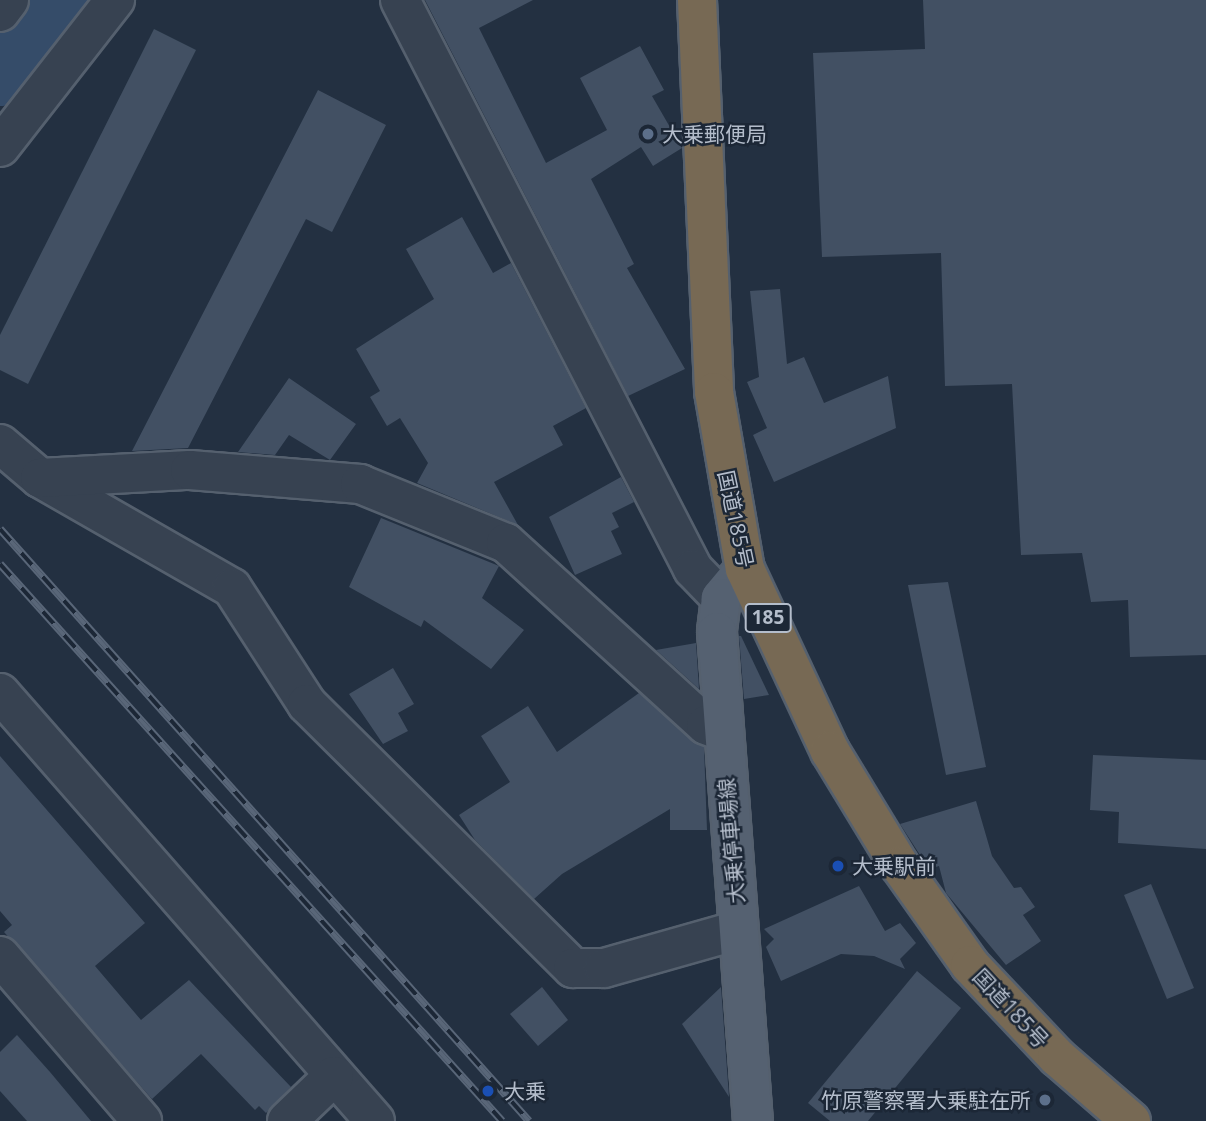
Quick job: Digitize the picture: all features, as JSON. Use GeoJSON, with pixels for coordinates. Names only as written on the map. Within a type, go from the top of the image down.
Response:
{"type":"FeatureCollection","features":[{"type":"Feature","properties":{"kind":"highway","name":"国道185号"},"geometry":{"type":"LineString","coordinates":[[697,0],[714,392],[733,584],[900,866],[970,965],[1057,1057],[1131,1121]]}},
{"type":"Feature","properties":{"kind":"main road","name":"大乗停車場線"},"geometry":{"type":"LineString","coordinates":[[733,584],[717,632],[722,731],[753,1121]]}},
{"type":"Feature","properties":{"kind":"street"},"geometry":{"type":"LineString","coordinates":[[0,12],[9,0]]}},
{"type":"Feature","properties":{"kind":"street"},"geometry":{"type":"LineString","coordinates":[[0,147],[115,0]]}},
{"type":"Feature","properties":{"kind":"street"},"geometry":{"type":"LineString","coordinates":[[400,0],[692,569],[733,584]]}},
{"type":"Feature","properties":{"kind":"street"},"geometry":{"type":"LineString","coordinates":[[0,444],[40,478],[232,589],[307,705],[573,968],[604,968],[738,930]]}},
{"type":"Feature","properties":{"kind":"street"},"geometry":{"type":"LineString","coordinates":[[40,478],[190,470],[360,484],[506,543],[706,725],[722,731]]}},
{"type":"Feature","properties":{"kind":"street"},"geometry":{"type":"LineString","coordinates":[[0,693],[375,1121]]}},
{"type":"Feature","properties":{"kind":"street"},"geometry":{"type":"LineString","coordinates":[[0,956],[142,1121]]}},
{"type":"Feature","properties":{"kind":"street"},"geometry":{"type":"LineString","coordinates":[[287,1121],[334,1076]]}},
{"type":"Feature","properties":{"kind":"building"},"geometry":{"type":"Polygon","coordinates":[[[425,0],[533,0],[479,28],[546,163],[607,130],[580,78],[640,46],[664,90],[652,96],[682,148],[653,166],[641,147],[591,179],[634,264],[627,268],[685,369],[628,396],[425,0]]]}},
{"type":"Feature","properties":{"kind":"building"},"geometry":{"type":"Polygon","coordinates":[[[923,0],[1206,0],[1206,655],[1130,657],[1128,600],[1091,602],[1082,553],[1021,555],[1012,384],[945,386],[941,253],[822,257],[813,53],[925,49],[923,0]]]}},
{"type":"Feature","properties":{"kind":"building"},"geometry":{"type":"Polygon","coordinates":[[[154,29],[196,50],[28,384],[0,370],[0,335],[154,29]]]}},
{"type":"Feature","properties":{"kind":"building"},"geometry":{"type":"Polygon","coordinates":[[[318,90],[386,125],[332,232],[306,219],[188,448],[132,451],[318,90]]]}},
{"type":"Feature","properties":{"kind":"building"},"geometry":{"type":"Polygon","coordinates":[[[462,217],[493,273],[511,263],[586,408],[553,426],[563,445],[494,482],[518,525],[417,483],[428,463],[400,418],[387,426],[370,397],[380,391],[356,349],[434,299],[406,249],[462,217]]]}},
{"type":"Feature","properties":{"kind":"building"},"geometry":{"type":"Polygon","coordinates":[[[780,289],[787,364],[804,357],[824,403],[888,376],[896,428],[774,482],[753,435],[767,428],[747,382],[759,377],[750,291],[780,289]]]}},
{"type":"Feature","properties":{"kind":"building"},"geometry":{"type":"Polygon","coordinates":[[[289,378],[356,424],[330,460],[289,435],[275,455],[238,452],[289,378]]]}},
{"type":"Feature","properties":{"kind":"building"},"geometry":{"type":"Polygon","coordinates":[[[621,477],[634,502],[612,513],[619,527],[611,531],[622,554],[575,575],[549,517],[621,477]]]}},
{"type":"Feature","properties":{"kind":"building"},"geometry":{"type":"Polygon","coordinates":[[[381,518],[499,566],[482,598],[524,630],[491,669],[424,620],[421,627],[349,587],[381,518]]]}},
{"type":"Feature","properties":{"kind":"building"},"geometry":{"type":"Polygon","coordinates":[[[948,582],[986,767],[946,775],[908,585],[948,582]]]}},
{"type":"Feature","properties":{"kind":"building"},"geometry":{"type":"Polygon","coordinates":[[[741,636],[769,695],[744,699],[741,636]]]}},
{"type":"Feature","properties":{"kind":"building"},"geometry":{"type":"Polygon","coordinates":[[[696,643],[699,689],[656,650],[696,643]]]}},
{"type":"Feature","properties":{"kind":"building"},"geometry":{"type":"Polygon","coordinates":[[[393,668],[414,704],[398,713],[408,731],[383,744],[349,694],[393,668]]]}},
{"type":"Feature","properties":{"kind":"building"},"geometry":{"type":"Polygon","coordinates":[[[639,693],[704,747],[707,830],[670,830],[670,809],[562,874],[534,899],[475,840],[459,815],[510,782],[481,736],[528,706],[557,752],[639,693]]]}},
{"type":"Feature","properties":{"kind":"building"},"geometry":{"type":"Polygon","coordinates":[[[1093,755],[1206,760],[1206,849],[1118,843],[1119,812],[1090,810],[1093,755]]]}},
{"type":"Feature","properties":{"kind":"building"},"geometry":{"type":"Polygon","coordinates":[[[0,756],[145,923],[95,966],[141,1020],[189,980],[291,1087],[266,1113],[259,1106],[255,1110],[201,1054],[152,1099],[4,932],[12,925],[0,911],[0,756]]]}},
{"type":"Feature","properties":{"kind":"building"},"geometry":{"type":"Polygon","coordinates":[[[976,801],[992,856],[1014,888],[1021,887],[1035,907],[1023,915],[1041,941],[1006,965],[946,893],[939,866],[929,869],[900,824],[976,801]]]}},
{"type":"Feature","properties":{"kind":"building"},"geometry":{"type":"Polygon","coordinates":[[[1151,884],[1194,988],[1167,999],[1124,895],[1151,884]]]}},
{"type":"Feature","properties":{"kind":"building"},"geometry":{"type":"Polygon","coordinates":[[[859,886],[885,931],[900,923],[916,943],[900,959],[905,969],[874,956],[841,954],[781,981],[766,947],[774,939],[764,929],[859,886]]]}},
{"type":"Feature","properties":{"kind":"building"},"geometry":{"type":"Polygon","coordinates":[[[917,971],[961,1008],[868,1121],[830,1121],[808,1103],[917,971]]]}},
{"type":"Feature","properties":{"kind":"building","name":"大乗"},"geometry":{"type":"Polygon","coordinates":[[[542,987],[568,1020],[538,1046],[510,1014],[542,987]]]}},
{"type":"Feature","properties":{"kind":"building"},"geometry":{"type":"Polygon","coordinates":[[[721,987],[729,1097],[682,1024],[721,987]]]}},
{"type":"Feature","properties":{"kind":"building"},"geometry":{"type":"Polygon","coordinates":[[[17,1035],[91,1121],[27,1121],[0,1091],[0,1052],[17,1035]]]}},
{"type":"Feature","properties":{"kind":"waterway"},"geometry":{"type":"LineString","coordinates":[[0,73],[63,0]]}},
{"type":"Feature","properties":{"kind":"railway"},"geometry":{"type":"LineString","coordinates":[[0,529],[529,1121]]}},
{"type":"Feature","properties":{"kind":"railway"},"geometry":{"type":"LineString","coordinates":[[0,564],[502,1121]]}},
{"type":"Feature","properties":{"kind":"place","name":"大乗郵便局"},"geometry":{"type":"Point","coordinates":[648,134]}},
{"type":"Feature","properties":{"kind":"place","name":"大乗駅前"},"geometry":{"type":"Point","coordinates":[838,866]}},
{"type":"Feature","properties":{"kind":"place","name":"大乗"},"geometry":{"type":"Point","coordinates":[488,1091]}},
{"type":"Feature","properties":{"kind":"place","name":"竹原警察署大乗駐在所"},"geometry":{"type":"Point","coordinates":[1045,1100]}}]}
